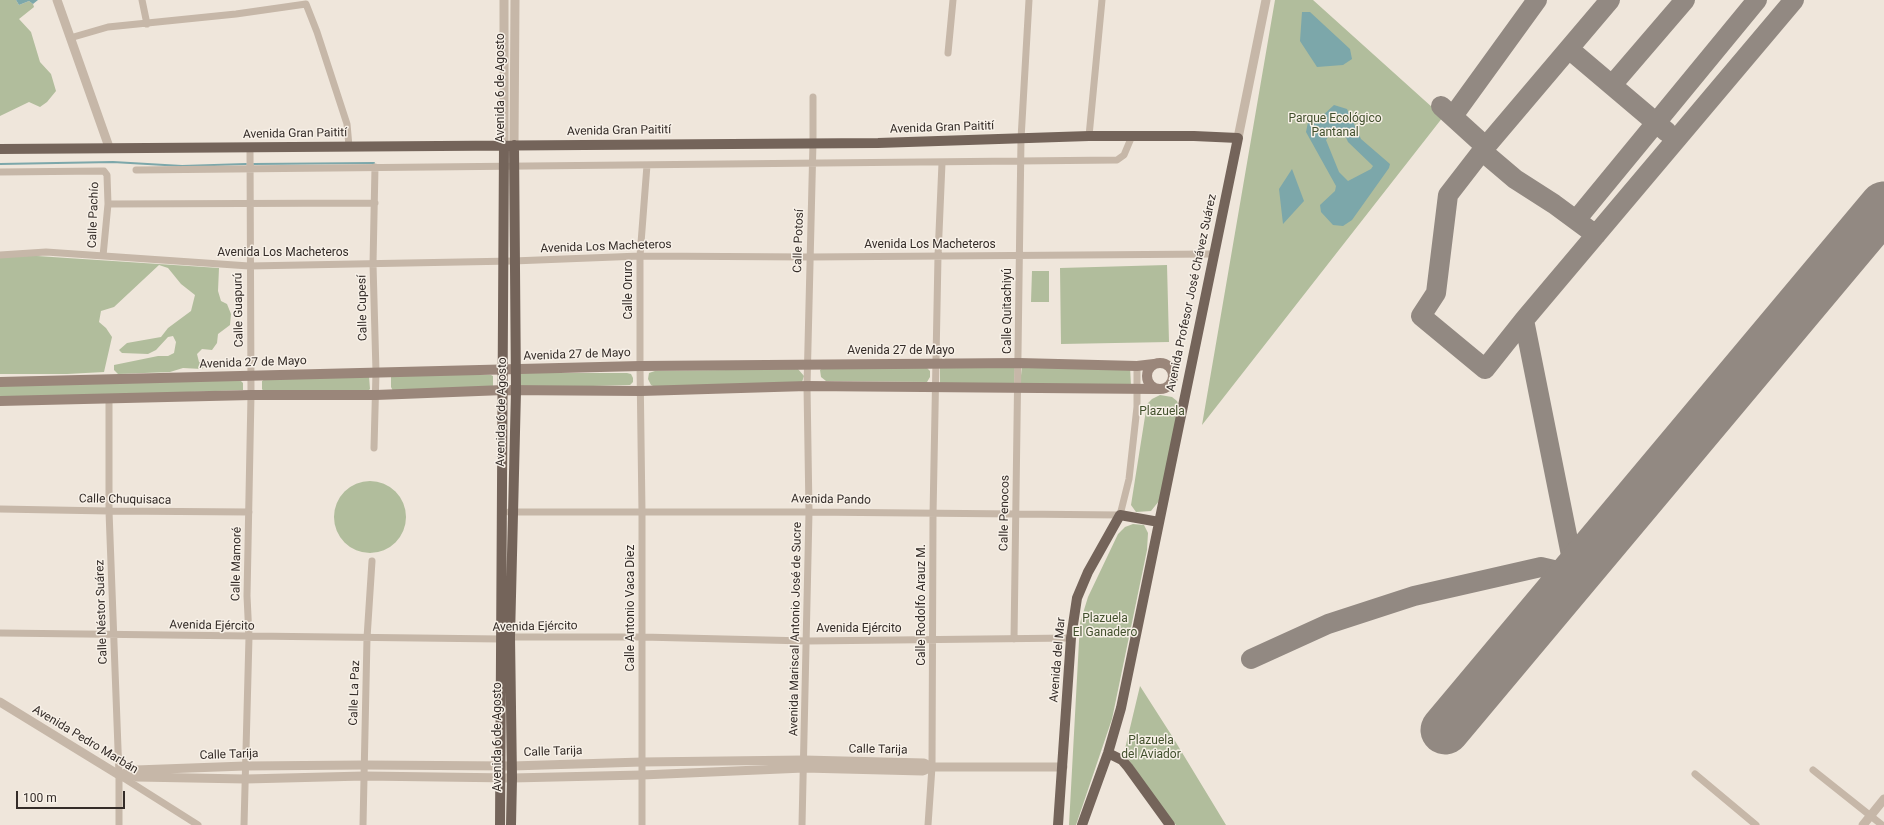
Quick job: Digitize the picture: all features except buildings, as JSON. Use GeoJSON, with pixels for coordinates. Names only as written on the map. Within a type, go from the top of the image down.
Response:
{"type":"FeatureCollection","features":[{"type":"Feature","properties":{"kind":"main road","name":"Avenida Gran Paitití"},"geometry":{"type":"LineString","coordinates":[[0,149],[813,142],[878,143],[1089,136],[1194,136],[1238,138]]}},
{"type":"Feature","properties":{"kind":"main road","name":"Avenida Profesor José Chávez Suárez"},"geometry":{"type":"LineString","coordinates":[[1082,825],[1108,753],[1121,708],[1187,378],[1238,138]]}},
{"type":"Feature","properties":{"kind":"main road","name":"Avenida 6 de Agosto"},"geometry":{"type":"LineString","coordinates":[[500,825],[500,776],[513,512],[516,391],[514,261],[509,145]]}},
{"type":"Feature","properties":{"kind":"main road","name":"Avenida 6 de Agosto"},"geometry":{"type":"LineString","coordinates":[[509,165],[502,261],[504,390],[502,512],[512,766],[511,825]]}},
{"type":"Feature","properties":{"kind":"main road"},"geometry":{"type":"LineString","coordinates":[[0,402],[251,395],[376,395],[504,390],[641,391],[807,386],[1156,389],[1168,386],[1173,375],[1172,371],[1166,365],[1158,363],[1154,364],[1148,370],[1147,375],[1149,383],[1156,389]]}},
{"type":"Feature","properties":{"kind":"main road","name":"Avenida 27 de Mayo"},"geometry":{"type":"LineString","coordinates":[[0,382],[640,366],[807,364],[1019,364],[1137,366],[1154,364]]}},
{"type":"Feature","properties":{"kind":"main road"},"geometry":{"type":"LineString","coordinates":[[1173,375],[1187,378]]}},
{"type":"Feature","properties":{"kind":"main road","name":"Avenida Pando"},"geometry":{"type":"LineString","coordinates":[[1120,516],[1159,522]]}},
{"type":"Feature","properties":{"kind":"main road","name":"Avenida del Mar"},"geometry":{"type":"LineString","coordinates":[[1058,825],[1063,767],[1070,638],[1077,598],[1088,572],[1120,516]]}},
{"type":"Feature","properties":{"kind":"main road"},"geometry":{"type":"LineString","coordinates":[[1108,753],[1122,760],[1170,825]]}},
{"type":"Feature","properties":{"kind":"street"},"geometry":{"type":"LineString","coordinates":[[57,0],[109,147]]}},
{"type":"Feature","properties":{"kind":"street"},"geometry":{"type":"LineString","coordinates":[[142,0],[147,24]]}},
{"type":"Feature","properties":{"kind":"street","name":"Avenida 6 de Agosto"},"geometry":{"type":"LineString","coordinates":[[504,0],[509,145]]}},
{"type":"Feature","properties":{"kind":"street","name":"Avenida 6 de Agosto"},"geometry":{"type":"LineString","coordinates":[[509,145],[514,56],[515,0]]}},
{"type":"Feature","properties":{"kind":"street"},"geometry":{"type":"LineString","coordinates":[[948,53],[953,0]]}},
{"type":"Feature","properties":{"kind":"street","name":"Calle Quitachiyú"},"geometry":{"type":"LineString","coordinates":[[1017,387],[1019,364],[1021,139],[1028,0]]}},
{"type":"Feature","properties":{"kind":"street"},"geometry":{"type":"LineString","coordinates":[[1089,136],[1102,0]]}},
{"type":"Feature","properties":{"kind":"street"},"geometry":{"type":"LineString","coordinates":[[1238,138],[1266,0]]}},
{"type":"Feature","properties":{"kind":"street"},"geometry":{"type":"LineString","coordinates":[[70,38],[108,27],[236,14],[306,2],[347,124],[349,146]]}},
{"type":"Feature","properties":{"kind":"street"},"geometry":{"type":"LineString","coordinates":[[505,55],[514,56]]}},
{"type":"Feature","properties":{"kind":"street","name":"Calle Potosí"},"geometry":{"type":"LineString","coordinates":[[807,386],[813,164],[813,97]]}},
{"type":"Feature","properties":{"kind":"street"},"geometry":{"type":"LineString","coordinates":[[136,170],[375,168],[509,165],[942,163],[1021,160],[1117,160],[1124,154],[1132,136]]}},
{"type":"Feature","properties":{"kind":"street","name":"Calle Guapurú"},"geometry":{"type":"LineString","coordinates":[[250,148],[250,376]]}},
{"type":"Feature","properties":{"kind":"street","name":"Calle Rodolfo Arauz M."},"geometry":{"type":"LineString","coordinates":[[928,825],[932,767],[933,515],[938,256],[942,163]]}},
{"type":"Feature","properties":{"kind":"street","name":"Calle Oruro"},"geometry":{"type":"LineString","coordinates":[[641,391],[640,256],[647,165]]}},
{"type":"Feature","properties":{"kind":"street","name":"Calle Cupesí"},"geometry":{"type":"LineString","coordinates":[[374,448],[376,395],[373,264],[375,168]]}},
{"type":"Feature","properties":{"kind":"street","name":"Calle Pachío"},"geometry":{"type":"LineString","coordinates":[[0,172],[100,170],[107,174],[108,204],[104,256]]}},
{"type":"Feature","properties":{"kind":"street"},"geometry":{"type":"LineString","coordinates":[[108,204],[375,203]]}},
{"type":"Feature","properties":{"kind":"street","name":"Avenida Los Macheteros"},"geometry":{"type":"LineString","coordinates":[[0,255],[46,252],[249,266],[514,261],[640,256],[810,257],[1213,254]]}},
{"type":"Feature","properties":{"kind":"street","name":"Avenida del Mar"},"geometry":{"type":"LineString","coordinates":[[1120,516],[1129,479],[1137,407],[1137,366]]}},
{"type":"Feature","properties":{"kind":"street","name":"Calle Mamoré"},"geometry":{"type":"LineString","coordinates":[[244,825],[249,637],[247,596],[251,395],[250,376]]}},
{"type":"Feature","properties":{"kind":"street","name":"Avenida Mariscal Antonio José de Sucre"},"geometry":{"type":"LineString","coordinates":[[802,825],[809,512],[807,386]]}},
{"type":"Feature","properties":{"kind":"street","name":"Calle Penocos"},"geometry":{"type":"LineString","coordinates":[[1014,639],[1017,515],[1017,387]]}},
{"type":"Feature","properties":{"kind":"street","name":"Calle Antonio Vaca Diez"},"geometry":{"type":"LineString","coordinates":[[641,391],[642,825]]}},
{"type":"Feature","properties":{"kind":"street","name":"Calle Néstor Suárez"},"geometry":{"type":"LineString","coordinates":[[107,398],[109,511],[123,774],[119,825]]}},
{"type":"Feature","properties":{"kind":"street","name":"Calle Chuquisaca"},"geometry":{"type":"LineString","coordinates":[[0,509],[249,512]]}},
{"type":"Feature","properties":{"kind":"street","name":"Avenida Pando"},"geometry":{"type":"LineString","coordinates":[[502,512],[809,512],[933,515],[1120,516]]}},
{"type":"Feature","properties":{"kind":"street","name":"Calle La Paz"},"geometry":{"type":"LineString","coordinates":[[363,825],[368,638],[372,562]]}},
{"type":"Feature","properties":{"kind":"street","name":"Avenida Ejército"},"geometry":{"type":"LineString","coordinates":[[0,633],[115,636],[368,638],[642,637],[807,641],[1070,638]]}},
{"type":"Feature","properties":{"kind":"street","name":"Avenida Pedro Marbán"},"geometry":{"type":"LineString","coordinates":[[0,702],[123,774],[198,825]]}},
{"type":"Feature","properties":{"kind":"street","name":"Calle Tarija"},"geometry":{"type":"LineString","coordinates":[[123,774],[136,770],[364,764],[501,764],[512,766],[642,762],[804,764],[924,763],[932,767],[1063,767]]}},
{"type":"Feature","properties":{"kind":"street","name":"Calle Tarija"},"geometry":{"type":"LineString","coordinates":[[123,774],[137,777],[246,779],[364,776],[500,776],[512,778],[642,775],[804,764]]}},
{"type":"Feature","properties":{"kind":"street"},"geometry":{"type":"LineString","coordinates":[[1812,770],[1882,825]]}},
{"type":"Feature","properties":{"kind":"street"},"geometry":{"type":"LineString","coordinates":[[1695,774],[1756,825]]}},
{"type":"Feature","properties":{"kind":"street"},"geometry":{"type":"LineString","coordinates":[[1863,825],[1884,799]]}},
{"type":"Feature","properties":{"kind":"green space"},"geometry":{"type":"Polygon","coordinates":[[[0,0],[16,0],[19,5],[29,1],[33,4],[34,7],[19,19],[31,32],[40,62],[51,74],[56,91],[47,102],[40,107],[29,102],[0,116],[0,0]]]}},
{"type":"Feature","properties":{"kind":"green space","name":"Parque Ecológico Pantanal"},"geometry":{"type":"Polygon","coordinates":[[[1275,0],[1313,0],[1443,117],[1202,425],[1275,0]]]}},
{"type":"Feature","properties":{"kind":"green space"},"geometry":{"type":"Polygon","coordinates":[[[0,256],[37,256],[219,268],[218,291],[221,301],[227,304],[231,314],[230,325],[218,334],[217,343],[212,350],[202,349],[197,354],[199,362],[205,365],[202,369],[183,368],[170,372],[118,374],[114,370],[114,365],[158,356],[168,356],[174,353],[176,342],[173,336],[168,337],[156,350],[148,354],[122,353],[119,350],[127,343],[161,337],[168,328],[191,311],[195,295],[181,284],[168,268],[159,265],[114,307],[101,311],[99,322],[106,328],[112,337],[104,372],[67,374],[0,374],[0,256]]]}},
{"type":"Feature","properties":{"kind":"green space"},"geometry":{"type":"Polygon","coordinates":[[[1167,265],[1169,342],[1061,344],[1060,268],[1167,265]]]}},
{"type":"Feature","properties":{"kind":"green space"},"geometry":{"type":"Polygon","coordinates":[[[1032,271],[1049,271],[1049,302],[1031,302],[1032,271]]]}},
{"type":"Feature","properties":{"kind":"green space"},"geometry":{"type":"Polygon","coordinates":[[[825,366],[926,367],[930,371],[930,377],[927,382],[826,381],[821,377],[820,370],[825,366]]]}},
{"type":"Feature","properties":{"kind":"green space"},"geometry":{"type":"Polygon","coordinates":[[[1015,366],[1014,385],[940,383],[940,367],[1015,366]]]}},
{"type":"Feature","properties":{"kind":"green space"},"geometry":{"type":"Polygon","coordinates":[[[1130,366],[1131,386],[1020,384],[1022,367],[1130,366]]]}},
{"type":"Feature","properties":{"kind":"green space"},"geometry":{"type":"Polygon","coordinates":[[[798,369],[804,376],[802,382],[655,387],[651,385],[648,379],[649,373],[655,371],[798,369]]]}},
{"type":"Feature","properties":{"kind":"green space"},"geometry":{"type":"Polygon","coordinates":[[[519,373],[627,373],[631,374],[633,382],[630,385],[519,388],[519,373]]]}},
{"type":"Feature","properties":{"kind":"green space"},"geometry":{"type":"Polygon","coordinates":[[[393,374],[491,375],[493,376],[493,386],[393,391],[391,387],[391,377],[393,374]]]}},
{"type":"Feature","properties":{"kind":"green space"},"geometry":{"type":"Polygon","coordinates":[[[369,376],[370,389],[368,391],[264,392],[262,389],[262,381],[265,379],[369,376]]]}},
{"type":"Feature","properties":{"kind":"green space"},"geometry":{"type":"Polygon","coordinates":[[[240,380],[243,383],[243,390],[0,399],[0,385],[240,380]]]}},
{"type":"Feature","properties":{"kind":"green space","name":"Plazuela"},"geometry":{"type":"Polygon","coordinates":[[[1160,395],[1172,397],[1177,401],[1180,409],[1159,501],[1151,511],[1136,512],[1131,505],[1147,404],[1152,399],[1160,395]]]}},
{"type":"Feature","properties":{"kind":"green space"},"geometry":{"type":"Polygon","coordinates":[[[363,481],[377,481],[384,483],[396,491],[404,503],[406,517],[404,531],[396,543],[384,551],[377,553],[363,553],[356,551],[344,543],[336,531],[334,524],[334,510],[336,503],[344,491],[356,483],[363,481]]]}},
{"type":"Feature","properties":{"kind":"green space","name":"Plazuela El Ganadero"},"geometry":{"type":"Polygon","coordinates":[[[1133,524],[1144,525],[1148,533],[1147,550],[1112,719],[1076,825],[1069,825],[1080,623],[1088,597],[1118,534],[1125,527],[1133,524]]]}},
{"type":"Feature","properties":{"kind":"green space","name":"Plazuela del Aviador"},"geometry":{"type":"Polygon","coordinates":[[[1140,686],[1226,825],[1176,825],[1167,815],[1124,753],[1140,686]]]}},
{"type":"Feature","properties":{"kind":"water"},"geometry":{"type":"Polygon","coordinates":[[[16,0],[38,0],[33,4],[29,1],[19,5],[16,0]]]}},
{"type":"Feature","properties":{"kind":"water"},"geometry":{"type":"Polygon","coordinates":[[[1302,12],[1310,12],[1350,49],[1352,59],[1343,65],[1317,67],[1300,41],[1302,12]]]}},
{"type":"Feature","properties":{"kind":"water"},"geometry":{"type":"Polygon","coordinates":[[[1334,105],[1347,109],[1361,139],[1390,164],[1389,168],[1352,220],[1343,226],[1333,225],[1321,212],[1320,205],[1335,191],[1336,186],[1306,132],[1308,122],[1320,118],[1334,105]],[[1342,129],[1333,130],[1326,140],[1339,172],[1348,181],[1371,169],[1373,166],[1348,142],[1342,129]]]}},
{"type":"Feature","properties":{"kind":"water"},"geometry":{"type":"Polygon","coordinates":[[[1292,169],[1304,201],[1283,224],[1279,189],[1292,169]]]}},
{"type":"Feature","properties":{"kind":"waterway"},"geometry":{"type":"LineString","coordinates":[[0,164],[113,162],[182,166],[246,164]]}},
{"type":"Feature","properties":{"kind":"waterway"},"geometry":{"type":"LineString","coordinates":[[254,164],[374,163]]}},
{"type":"Feature","properties":{"kind":"taxiway"},"geometry":{"type":"LineString","coordinates":[[1453,116],[1537,0]]}},
{"type":"Feature","properties":{"kind":"taxiway"},"geometry":{"type":"LineString","coordinates":[[1596,235],[1554,204],[1515,179],[1482,151],[1610,0]]}},
{"type":"Feature","properties":{"kind":"taxiway"},"geometry":{"type":"LineString","coordinates":[[1612,85],[1685,0]]}},
{"type":"Feature","properties":{"kind":"taxiway"},"geometry":{"type":"LineString","coordinates":[[1576,220],[1757,0]]}},
{"type":"Feature","properties":{"kind":"taxiway"},"geometry":{"type":"LineString","coordinates":[[1251,659],[1328,624],[1414,596],[1541,567],[1575,575],[1524,320],[1794,0]]}},
{"type":"Feature","properties":{"kind":"taxiway"},"geometry":{"type":"LineString","coordinates":[[1569,49],[1667,132]]}},
{"type":"Feature","properties":{"kind":"taxiway"},"geometry":{"type":"LineString","coordinates":[[1441,106],[1485,146]]}},
{"type":"Feature","properties":{"kind":"taxiway"},"geometry":{"type":"LineString","coordinates":[[1482,151],[1448,195],[1436,293],[1421,316],[1485,369],[1524,320]]}},
{"type":"Feature","properties":{"kind":"runway"},"geometry":{"type":"LineString","coordinates":[[1445,730],[1884,206]]}}]}
